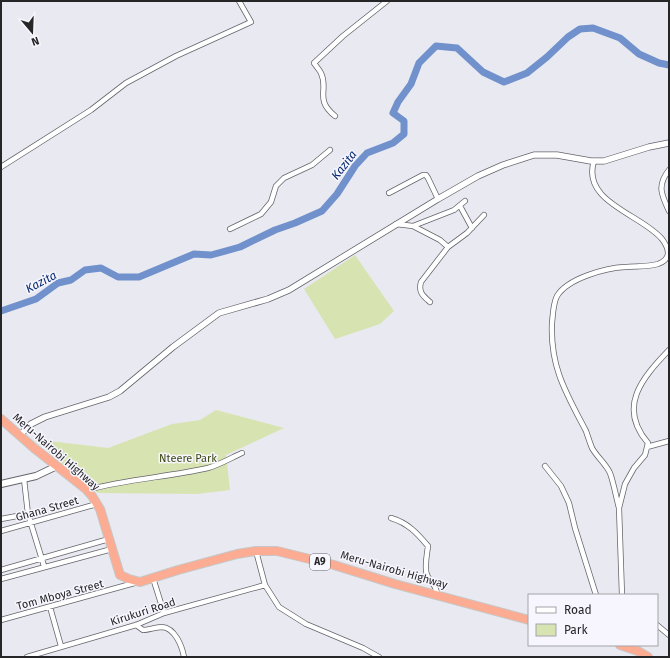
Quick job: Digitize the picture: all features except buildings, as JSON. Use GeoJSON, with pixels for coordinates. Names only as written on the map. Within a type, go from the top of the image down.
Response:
{"type":"FeatureCollection","features":[{"type":"Feature","properties":{"kind":"highway","name":"Meru-Nairobi Highway"},"geometry":{"type":"LineString","coordinates":[[1,419],[4,425],[20,435],[87,490],[97,504],[120,575]]}},
{"type":"Feature","properties":{"kind":"highway","name":"Meru-Nairobi Highway"},"geometry":{"type":"LineString","coordinates":[[140,582],[237,554],[256,551],[276,552],[334,565],[395,584],[437,594],[528,620]]}},
{"type":"Feature","properties":{"kind":"highway"},"geometry":{"type":"LineString","coordinates":[[120,575],[140,582]]}},
{"type":"Feature","properties":{"kind":"highway"},"geometry":{"type":"LineString","coordinates":[[623,646],[638,651],[648,657]]}},
{"type":"Feature","properties":{"kind":"main road"},"geometry":{"type":"LineString","coordinates":[[1,484],[46,472],[57,466]]}},
{"type":"Feature","properties":{"kind":"street"},"geometry":{"type":"LineString","coordinates":[[1,167],[91,110],[126,83],[176,56],[250,22],[239,1]]}},
{"type":"Feature","properties":{"kind":"street"},"geometry":{"type":"LineString","coordinates":[[336,116],[324,104],[322,77],[319,68],[314,62],[343,36],[387,1]]}},
{"type":"Feature","properties":{"kind":"street"},"geometry":{"type":"LineString","coordinates":[[20,435],[31,424],[45,417],[109,397],[120,391],[135,380],[173,346],[219,313],[268,299],[289,290],[438,199],[489,171],[516,160],[534,155],[557,155],[594,161],[610,160],[630,152],[669,143]]}},
{"type":"Feature","properties":{"kind":"street"},"geometry":{"type":"LineString","coordinates":[[230,229],[261,214],[271,202],[276,186],[284,178],[312,165],[330,150]]}},
{"type":"Feature","properties":{"kind":"street"},"geometry":{"type":"LineString","coordinates":[[594,161],[591,172],[597,190],[609,201],[653,230],[664,242],[668,252],[665,259],[658,264],[614,268],[578,280],[563,289],[557,297],[553,310],[551,337],[556,365],[564,389],[592,447],[610,473],[619,508],[622,594]]}},
{"type":"Feature","properties":{"kind":"street"},"geometry":{"type":"LineString","coordinates":[[669,170],[661,181],[661,186],[665,203],[669,211]]}},
{"type":"Feature","properties":{"kind":"street"},"geometry":{"type":"LineString","coordinates":[[389,193],[424,175],[428,178],[438,199]]}},
{"type":"Feature","properties":{"kind":"street"},"geometry":{"type":"LineString","coordinates":[[413,226],[442,215],[460,206],[465,201]]}},
{"type":"Feature","properties":{"kind":"street"},"geometry":{"type":"LineString","coordinates":[[460,206],[472,228]]}},
{"type":"Feature","properties":{"kind":"street"},"geometry":{"type":"LineString","coordinates":[[430,302],[419,289],[421,282],[448,247],[472,228],[484,215]]}},
{"type":"Feature","properties":{"kind":"street"},"geometry":{"type":"LineString","coordinates":[[396,224],[413,226],[440,240],[448,247]]}},
{"type":"Feature","properties":{"kind":"street"},"geometry":{"type":"LineString","coordinates":[[619,508],[625,484],[634,468],[645,455],[648,443],[637,428],[633,413],[635,394],[647,374],[669,350]]}},
{"type":"Feature","properties":{"kind":"street"},"geometry":{"type":"LineString","coordinates":[[647,447],[669,441]]}},
{"type":"Feature","properties":{"kind":"street"},"geometry":{"type":"LineString","coordinates":[[87,490],[115,483],[210,467],[242,453]]}},
{"type":"Feature","properties":{"kind":"street"},"geometry":{"type":"LineString","coordinates":[[545,466],[561,486],[568,499],[575,528],[596,594]]}},
{"type":"Feature","properties":{"kind":"street"},"geometry":{"type":"LineString","coordinates":[[24,479],[28,514],[44,566]]}},
{"type":"Feature","properties":{"kind":"street","name":"Ghana Street"},"geometry":{"type":"LineString","coordinates":[[1,532],[97,504]]}},
{"type":"Feature","properties":{"kind":"street"},"geometry":{"type":"LineString","coordinates":[[1,519],[28,514]]}},
{"type":"Feature","properties":{"kind":"street"},"geometry":{"type":"LineString","coordinates":[[391,518],[408,526],[417,533],[428,546],[426,570],[427,575],[436,588],[437,594]]}},
{"type":"Feature","properties":{"kind":"street"},"geometry":{"type":"LineString","coordinates":[[1,570],[109,539]]}},
{"type":"Feature","properties":{"kind":"street"},"geometry":{"type":"LineString","coordinates":[[1,579],[44,566],[112,549]]}},
{"type":"Feature","properties":{"kind":"street"},"geometry":{"type":"LineString","coordinates":[[256,551],[265,585],[278,607],[306,624],[363,648],[379,657]]}},
{"type":"Feature","properties":{"kind":"street"},"geometry":{"type":"LineString","coordinates":[[120,575],[124,586]]}},
{"type":"Feature","properties":{"kind":"street"},"geometry":{"type":"LineString","coordinates":[[153,578],[164,613]]}},
{"type":"Feature","properties":{"kind":"street","name":"Tom Mboya Street"},"geometry":{"type":"LineString","coordinates":[[1,620],[140,582]]}},
{"type":"Feature","properties":{"kind":"street","name":"Kirukuri Road"},"geometry":{"type":"LineString","coordinates":[[28,657],[136,625],[164,613],[265,585]]}},
{"type":"Feature","properties":{"kind":"street"},"geometry":{"type":"LineString","coordinates":[[50,607],[61,646]]}},
{"type":"Feature","properties":{"kind":"street"},"geometry":{"type":"LineString","coordinates":[[136,625],[143,630],[162,627],[168,629],[176,637],[184,657]]}},
{"type":"Feature","properties":{"kind":"street"},"geometry":{"type":"LineString","coordinates":[[658,626],[669,635]]}},
{"type":"Feature","properties":{"kind":"green space"},"geometry":{"type":"Polygon","coordinates":[[[355,255],[394,311],[380,324],[335,339],[304,289],[355,255]]]}},
{"type":"Feature","properties":{"kind":"green space","name":"Nteere Park"},"geometry":{"type":"Polygon","coordinates":[[[216,410],[284,428],[226,455],[230,490],[197,494],[98,493],[33,439],[108,448],[172,424],[200,420],[216,410]]]}},
{"type":"Feature","properties":{"kind":"waterway","name":"Kazita"},"geometry":{"type":"LineString","coordinates":[[1,311],[36,299],[58,283],[71,280],[85,270],[101,268],[118,277],[139,277],[194,254],[211,255],[240,247],[275,230],[322,211],[337,194],[355,166],[367,153],[393,143],[404,134],[404,121],[393,113],[398,102],[411,84],[419,63],[436,46],[457,48],[483,72],[504,82],[527,73],[568,37],[580,29],[593,28],[620,38],[639,54],[659,63],[669,65]]}}]}
